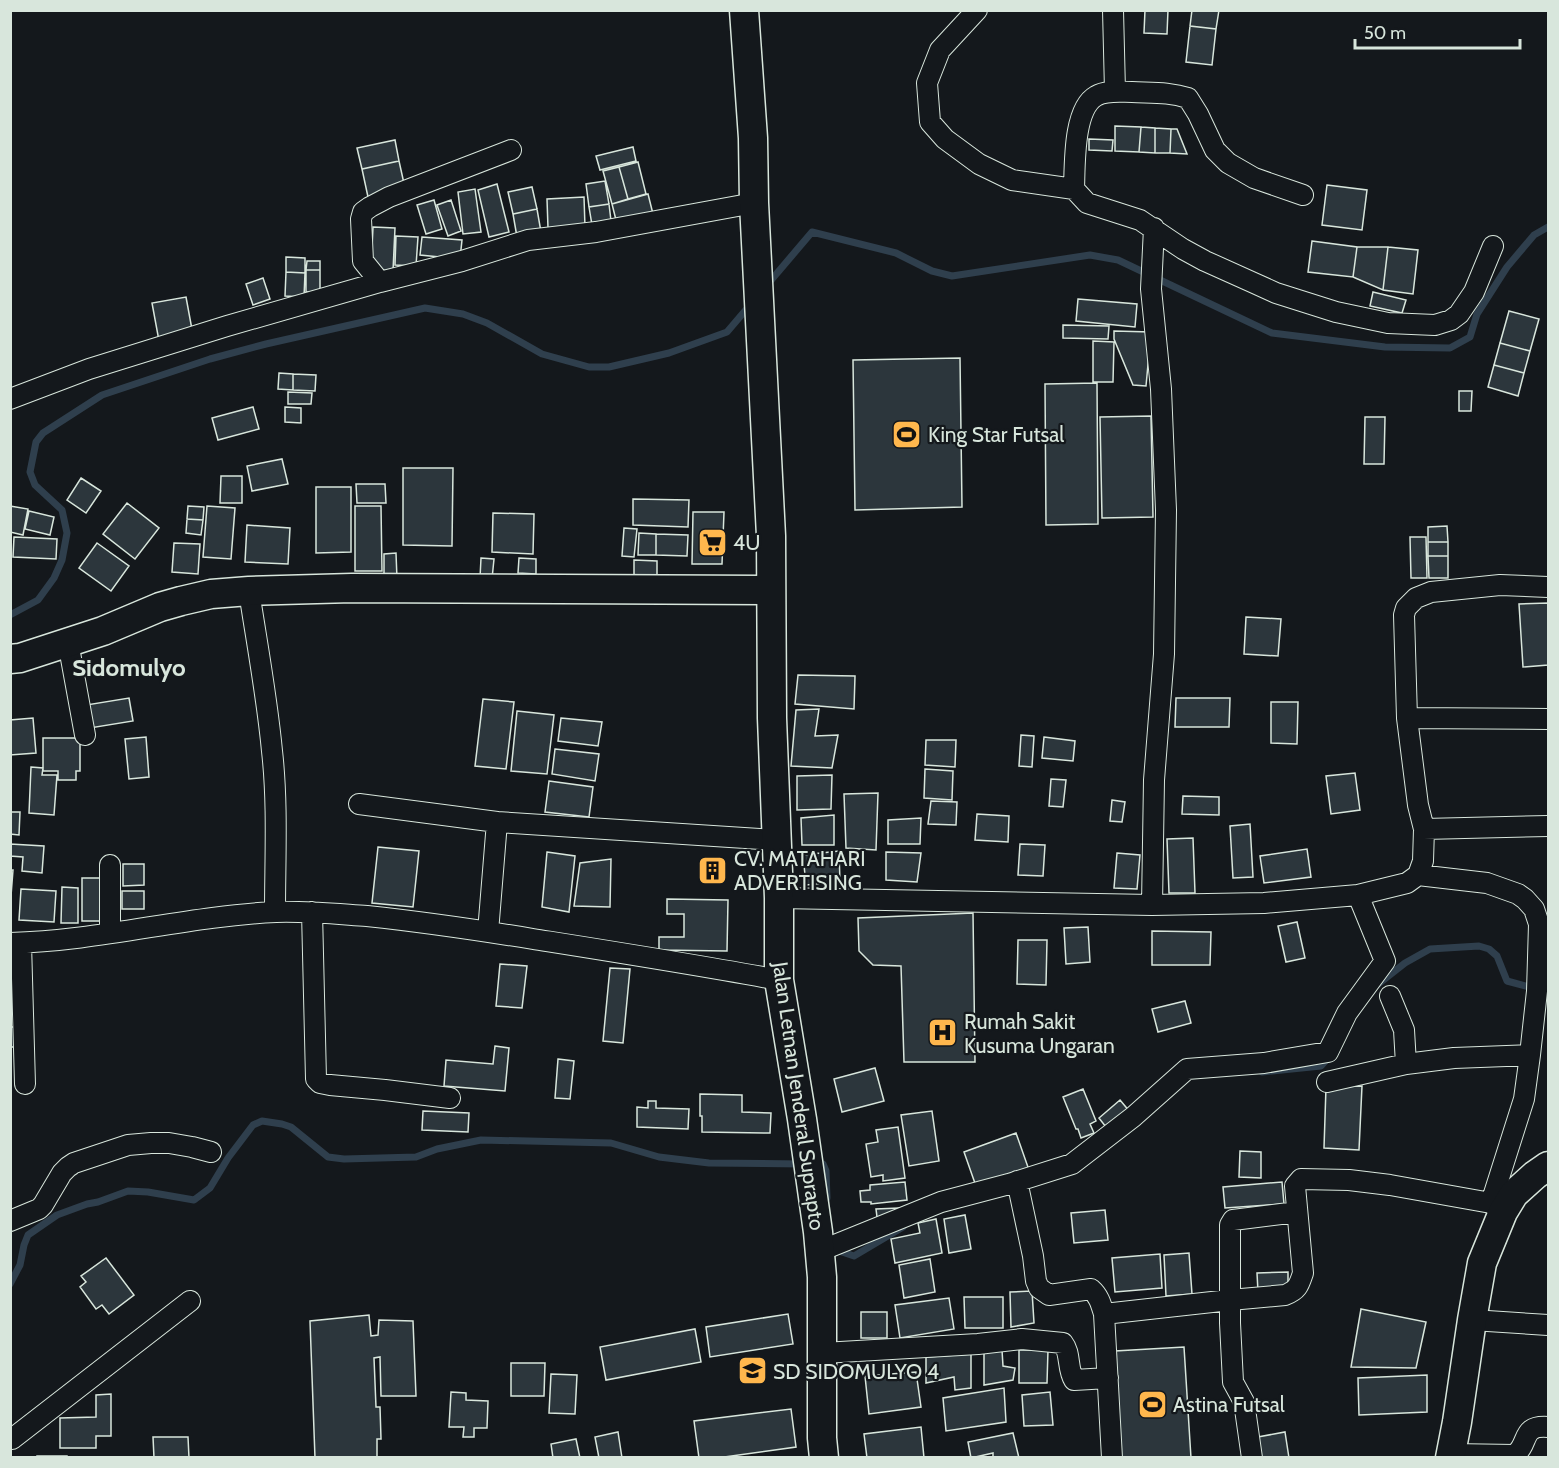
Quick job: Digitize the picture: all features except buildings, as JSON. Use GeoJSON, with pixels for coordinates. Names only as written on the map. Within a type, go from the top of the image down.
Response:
{"type":"FeatureCollection","features":[{"type":"Feature","properties":{"kind":"main road","name":"Jalan Letnan Jenderal Suprapto"},"geometry":{"type":"LineString","coordinates":[[744,10],[753,138],[754,203],[771,536],[772,718],[779,898],[779,980],[808,1161],[827,1248],[822,1276],[822,1438],[825,1458]]}},
{"type":"Feature","properties":{"kind":"main road"},"geometry":{"type":"LineString","coordinates":[[10,660],[68,642],[181,601],[211,594],[352,588],[771,590]]}},
{"type":"Feature","properties":{"kind":"main road"},"geometry":{"type":"LineString","coordinates":[[1450,1456],[1482,1263],[1497,1207],[1548,1166]]}},
{"type":"Feature","properties":{"kind":"street"},"geometry":{"type":"LineString","coordinates":[[977,10],[940,50],[927,84],[930,122],[945,139],[979,164],[1012,180],[1074,189],[1087,203],[1140,220],[1205,261],[1276,293],[1336,312],[1388,323],[1422,326],[1442,324],[1459,314],[1474,292],[1493,246]]}},
{"type":"Feature","properties":{"kind":"street"},"geometry":{"type":"LineString","coordinates":[[1113,10],[1115,92]]}},
{"type":"Feature","properties":{"kind":"street"},"geometry":{"type":"LineString","coordinates":[[1074,189],[1080,122],[1088,102],[1102,93],[1173,93],[1188,98],[1215,150],[1228,163],[1254,178],[1303,195]]}},
{"type":"Feature","properties":{"kind":"street"},"geometry":{"type":"LineString","coordinates":[[380,282],[363,261],[361,224],[363,212],[389,197],[511,150]]}},
{"type":"Feature","properties":{"kind":"street"},"geometry":{"type":"LineString","coordinates":[[10,399],[89,369],[227,326],[462,261],[528,240],[596,232],[754,203]]}},
{"type":"Feature","properties":{"kind":"street"},"geometry":{"type":"LineString","coordinates":[[1152,904],[1155,780],[1164,654],[1166,510],[1161,389],[1151,289],[1154,228]]}},
{"type":"Feature","properties":{"kind":"street"},"geometry":{"type":"LineString","coordinates":[[779,898],[1152,904],[1264,903],[1358,895],[1407,883],[1418,875],[1423,861],[1424,829],[1418,805],[1407,718],[1404,615],[1406,608],[1416,598],[1431,592],[1500,585],[1548,587]]}},
{"type":"Feature","properties":{"kind":"street"},"geometry":{"type":"LineString","coordinates":[[249,591],[273,752],[275,912]]}},
{"type":"Feature","properties":{"kind":"street"},"geometry":{"type":"LineString","coordinates":[[68,642],[85,735]]}},
{"type":"Feature","properties":{"kind":"street"},"geometry":{"type":"LineString","coordinates":[[1407,718],[1548,719]]}},
{"type":"Feature","properties":{"kind":"street"},"geometry":{"type":"LineString","coordinates":[[359,804],[497,822],[776,840]]}},
{"type":"Feature","properties":{"kind":"street"},"geometry":{"type":"LineString","coordinates":[[488,932],[497,822]]}},
{"type":"Feature","properties":{"kind":"street"},"geometry":{"type":"LineString","coordinates":[[1424,829],[1548,826]]}},
{"type":"Feature","properties":{"kind":"street"},"geometry":{"type":"LineString","coordinates":[[110,865],[110,933]]}},
{"type":"Feature","properties":{"kind":"street"},"geometry":{"type":"LineString","coordinates":[[1104,1314],[1285,1295],[1293,1292],[1303,1273],[1295,1186],[1301,1179],[1349,1180],[1390,1185],[1497,1207],[1524,1099],[1537,987],[1539,924],[1533,909],[1518,894],[1487,884],[1418,875]]}},
{"type":"Feature","properties":{"kind":"street"},"geometry":{"type":"LineString","coordinates":[[827,1248],[941,1202],[1018,1188],[1072,1164],[1133,1117],[1187,1069],[1264,1063],[1328,1053],[1347,1013],[1385,961],[1358,895]]}},
{"type":"Feature","properties":{"kind":"street"},"geometry":{"type":"LineString","coordinates":[[25,1084],[16,943],[57,940],[223,917],[275,912],[312,912],[386,918],[488,932],[779,980]]}},
{"type":"Feature","properties":{"kind":"street"},"geometry":{"type":"LineString","coordinates":[[312,912],[314,1074],[317,1081],[330,1085],[450,1098]]}},
{"type":"Feature","properties":{"kind":"street"},"geometry":{"type":"LineString","coordinates":[[1390,996],[1404,1030],[1406,1064]]}},
{"type":"Feature","properties":{"kind":"street"},"geometry":{"type":"LineString","coordinates":[[1327,1082],[1406,1064],[1454,1058],[1530,1055]]}},
{"type":"Feature","properties":{"kind":"street"},"geometry":{"type":"LineString","coordinates":[[10,1221],[39,1209],[47,1200],[62,1173],[74,1163],[128,1145],[151,1143],[181,1145],[211,1152]]}},
{"type":"Feature","properties":{"kind":"street"},"geometry":{"type":"LineString","coordinates":[[1018,1188],[1039,1288],[1049,1295],[1091,1289],[1098,1295],[1104,1314],[1112,1458]]}},
{"type":"Feature","properties":{"kind":"street"},"geometry":{"type":"LineString","coordinates":[[1252,1458],[1244,1402],[1233,1382],[1230,1323],[1231,1222],[1297,1212]]}},
{"type":"Feature","properties":{"kind":"street"},"geometry":{"type":"LineString","coordinates":[[12,1445],[190,1301]]}},
{"type":"Feature","properties":{"kind":"street"},"geometry":{"type":"LineString","coordinates":[[1472,1320],[1548,1325]]}},
{"type":"Feature","properties":{"kind":"street"},"geometry":{"type":"LineString","coordinates":[[823,1353],[978,1344],[1022,1339],[1063,1343],[1067,1348],[1071,1376],[1074,1380],[1108,1378]]}},
{"type":"Feature","properties":{"kind":"street"},"geometry":{"type":"LineString","coordinates":[[1450,1456],[1515,1455],[1520,1451],[1524,1438],[1531,1430],[1537,1427],[1548,1427]]}},
{"type":"Feature","properties":{"kind":"waterway"},"geometry":{"type":"LineString","coordinates":[[767,285],[812,232],[896,253],[932,271],[952,276],[1090,255],[1118,260],[1272,333],[1385,347],[1450,348],[1470,337],[1477,314],[1507,267],[1534,235],[1548,227]]}},
{"type":"Feature","properties":{"kind":"waterway"},"geometry":{"type":"LineString","coordinates":[[10,615],[38,600],[54,578],[62,560],[67,533],[62,510],[35,485],[30,472],[36,442],[43,433],[102,395],[210,359],[425,308],[463,314],[487,323],[542,354],[589,367],[609,367],[669,353],[727,332],[750,305]]}},
{"type":"Feature","properties":{"kind":"waterway"},"geometry":{"type":"LineString","coordinates":[[1377,985],[1405,963],[1430,949],[1479,946],[1489,949],[1497,956],[1507,981],[1548,992]]}},
{"type":"Feature","properties":{"kind":"waterway"},"geometry":{"type":"LineString","coordinates":[[1262,1072],[1321,1066],[1330,1056]]}},
{"type":"Feature","properties":{"kind":"waterway"},"geometry":{"type":"LineString","coordinates":[[10,1284],[20,1265],[28,1235],[57,1215],[128,1191],[194,1200],[210,1188],[228,1158],[253,1125],[262,1121],[291,1127],[328,1157],[344,1159],[416,1157],[437,1149],[481,1140],[611,1143],[659,1157],[709,1163],[803,1164]]}},
{"type":"Feature","properties":{"kind":"waterway"},"geometry":{"type":"LineString","coordinates":[[814,1164],[823,1164],[826,1171],[827,1198]]}},
{"type":"Feature","properties":{"kind":"waterway"},"geometry":{"type":"LineString","coordinates":[[836,1250],[854,1256],[903,1227]]}},
{"type":"Feature","properties":{"kind":"place","name":"King Star Futsal"},"geometry":{"type":"Point","coordinates":[907,434]}},
{"type":"Feature","properties":{"kind":"place","name":"4U"},"geometry":{"type":"Point","coordinates":[712,542]}},
{"type":"Feature","properties":{"kind":"place","name":"CV. MATAHARI ADVERTISING"},"geometry":{"type":"Point","coordinates":[713,870]}},
{"type":"Feature","properties":{"kind":"place","name":"Rumah Sakit Kusuma Ungaran"},"geometry":{"type":"Point","coordinates":[943,1033]}},
{"type":"Feature","properties":{"kind":"place","name":"SD SIDOMULYO 4"},"geometry":{"type":"Point","coordinates":[752,1371]}},
{"type":"Feature","properties":{"kind":"place","name":"Astina Futsal"},"geometry":{"type":"Point","coordinates":[1152,1404]}},
{"type":"Feature","properties":{"kind":"district","name":"Sidomulyo"},"geometry":{"type":"Point","coordinates":[129,667]}}]}
